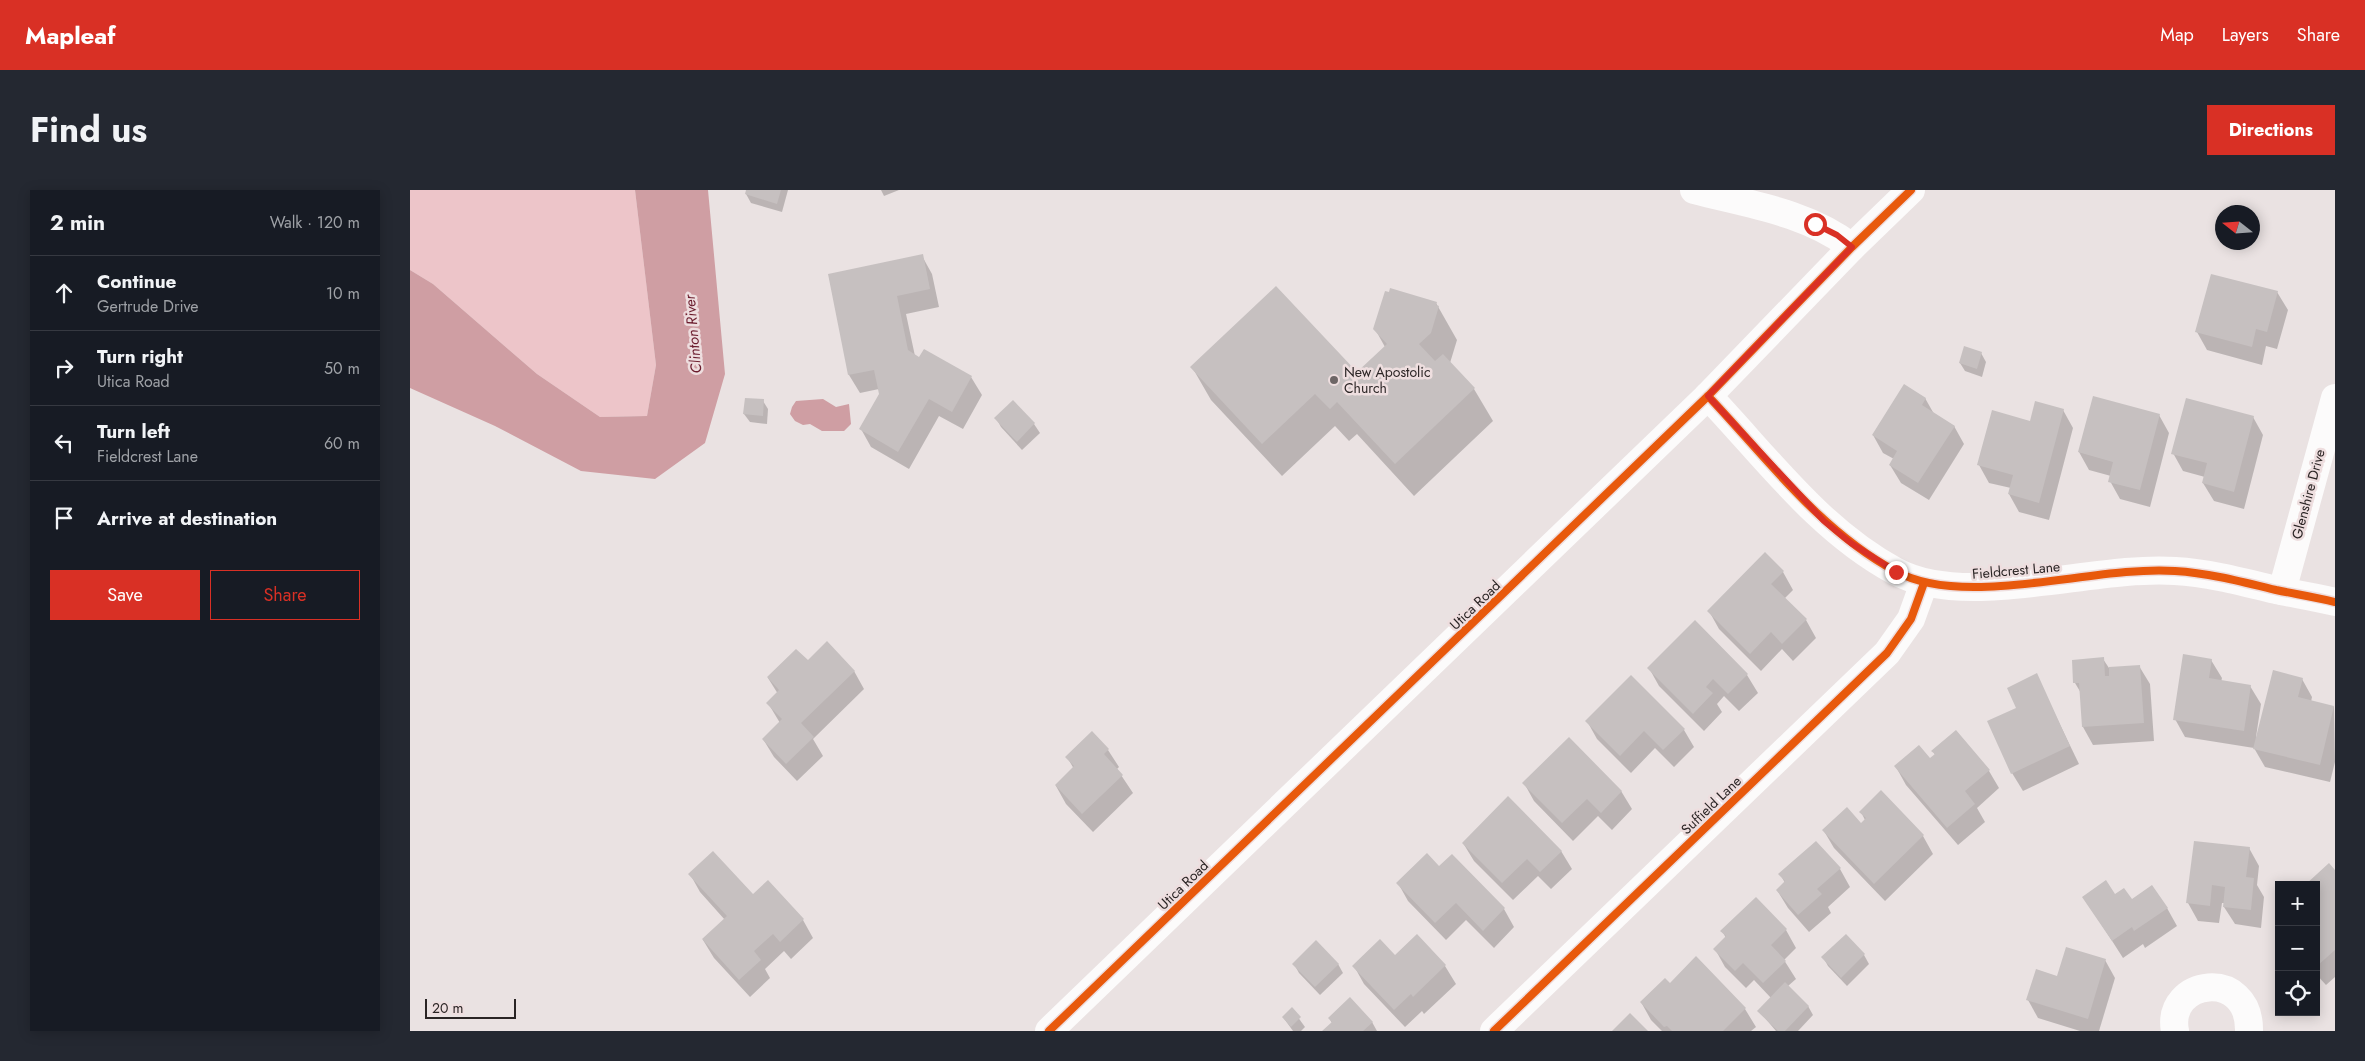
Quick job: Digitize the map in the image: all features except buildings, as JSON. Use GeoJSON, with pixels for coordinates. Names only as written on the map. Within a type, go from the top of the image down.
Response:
{"type":"FeatureCollection","features":[{"type":"Feature","properties":{"kind":"street"},"geometry":{"type":"LineString","coordinates":[[1694,190],[1791,215],[1837,235],[1852,247]]}},
{"type":"Feature","properties":{"kind":"street","name":"Utica Road"},"geometry":{"type":"LineString","coordinates":[[1049,1031],[1708,396],[1852,247],[1911,190]]}},
{"type":"Feature","properties":{"kind":"street","name":"Fieldcrest Lane"},"geometry":{"type":"LineString","coordinates":[[1708,396],[1824,521],[1851,543],[1896,572],[1924,583],[1977,587],[2104,574],[2175,571],[2232,580],[2335,602]]}},
{"type":"Feature","properties":{"kind":"street","name":"Glenshire Drive"},"geometry":{"type":"LineString","coordinates":[[2282,591],[2335,398]]}},
{"type":"Feature","properties":{"kind":"street","name":"Suffield Lane"},"geometry":{"type":"LineString","coordinates":[[1494,1031],[1887,653],[1910,619],[1924,583]]}},
{"type":"Feature","properties":{"kind":"street"},"geometry":{"type":"LineString","coordinates":[[2175,1031],[2176,1014],[2181,1003],[2190,993],[2214,986],[2232,993],[2245,1006],[2250,1027]]}},
{"type":"Feature","properties":{"kind":"shaded area"},"geometry":{"type":"Polygon","coordinates":[[[410,190],[635,190],[656,365],[647,416],[600,417],[537,374],[433,284],[410,270],[410,190]]]}},
{"type":"Feature","properties":{"kind":"water","name":"Clinton River"},"geometry":{"type":"Polygon","coordinates":[[[635,190],[708,190],[725,374],[705,443],[655,479],[581,471],[495,426],[410,388],[410,270],[433,284],[537,374],[600,417],[647,416],[656,365],[635,190]]]}},
{"type":"Feature","properties":{"kind":"water"},"geometry":{"type":"Polygon","coordinates":[[[823,399],[836,407],[849,404],[851,424],[844,431],[822,431],[810,424],[803,425],[795,421],[790,414],[796,401],[823,399]]]}},
{"type":"Feature","properties":{"kind":"cycle path"},"geometry":{"type":"LineString","coordinates":[[1049,1031],[1708,396],[1852,247],[1911,190]]}},
{"type":"Feature","properties":{"kind":"cycle path"},"geometry":{"type":"LineString","coordinates":[[1708,396],[1795,491],[1842,535],[1895,571],[1924,582],[1957,587],[1993,587],[2107,574],[2175,571],[2239,581],[2335,602]]}},
{"type":"Feature","properties":{"kind":"cycle path"},"geometry":{"type":"LineString","coordinates":[[1494,1031],[1887,653],[1911,619],[1924,583]]}},
{"type":"Feature","properties":{"kind":"place","name":"New Apostolic Church"},"geometry":{"type":"Point","coordinates":[1334,380]}},
{"type":"Feature","properties":{"kind":"route"},"geometry":{"type":"LineString","coordinates":[[1815,224],[1837,235],[1852,247],[1708,396],[1824,521],[1851,543],[1896,572]]}}]}
